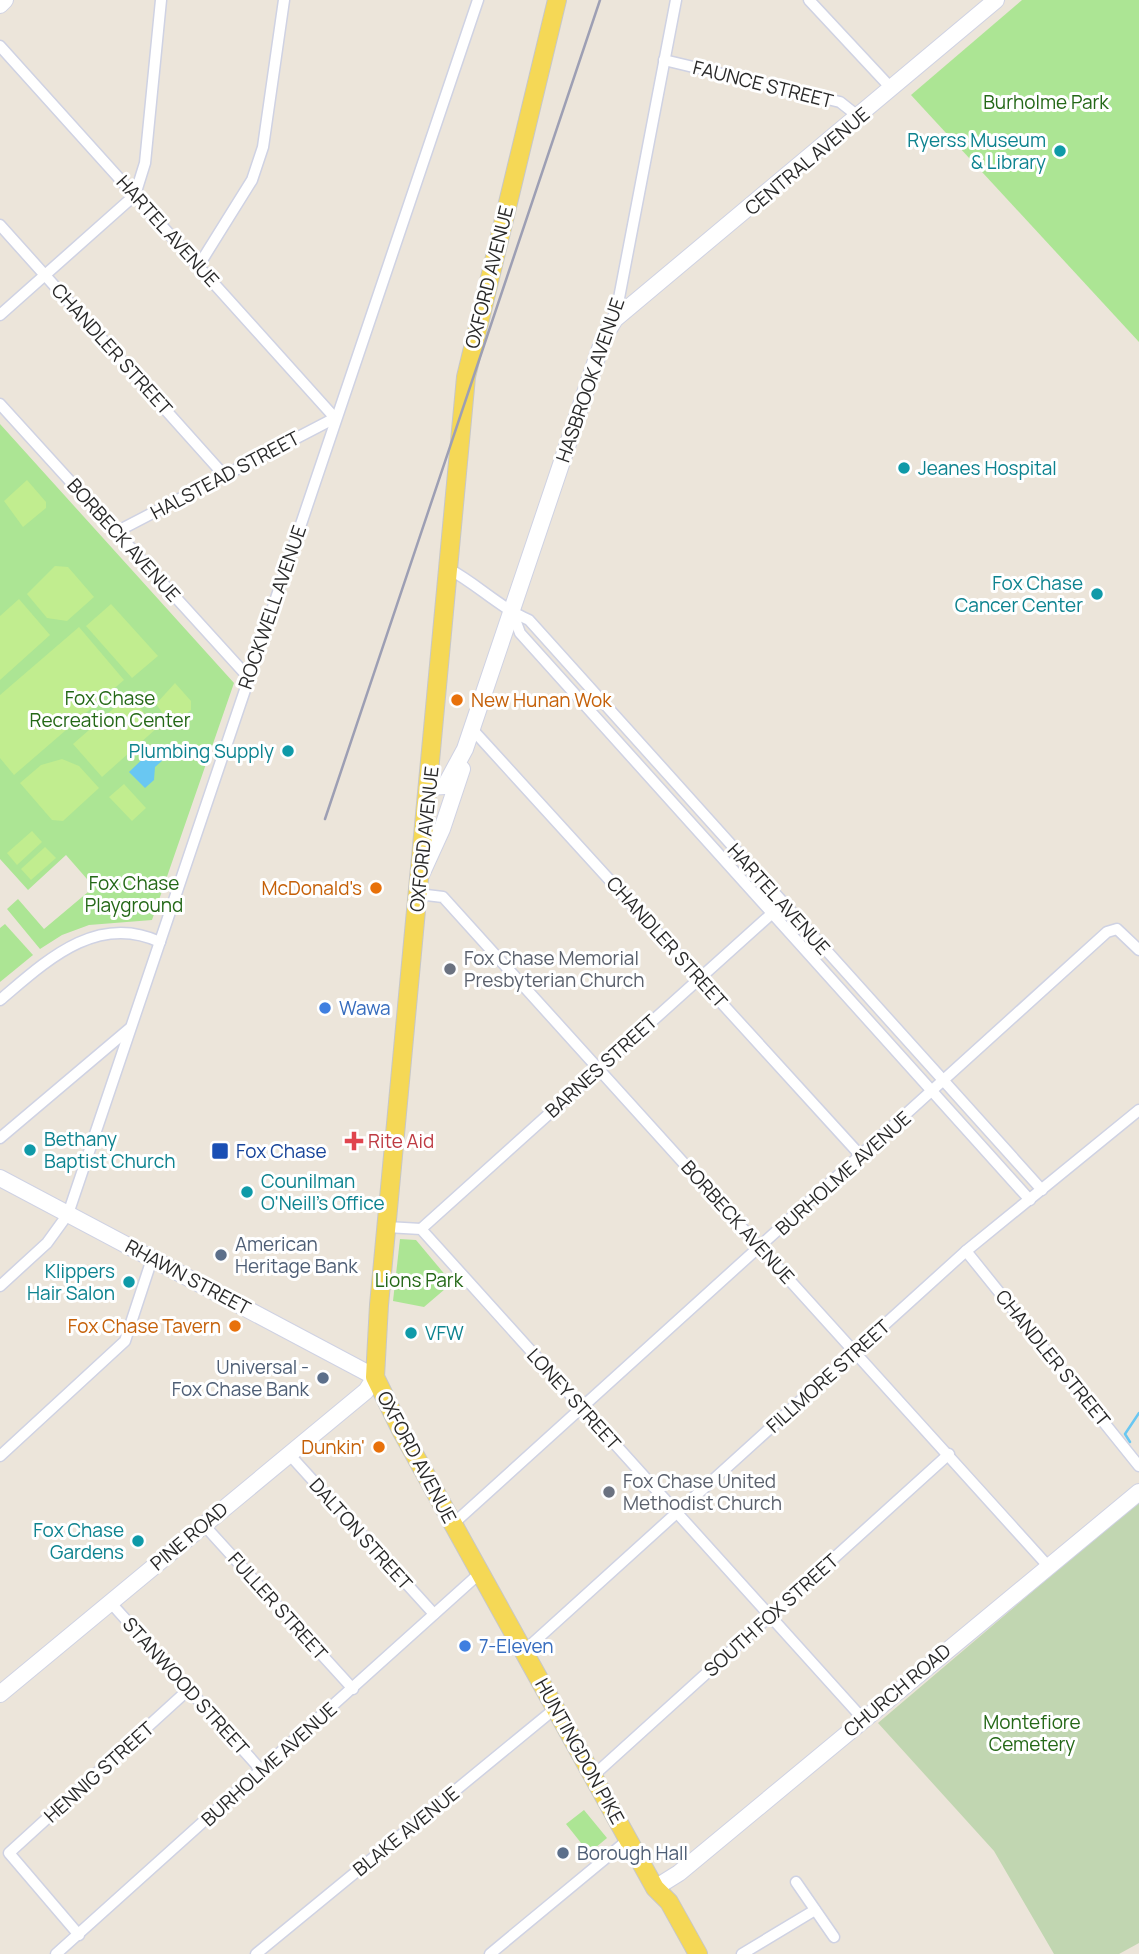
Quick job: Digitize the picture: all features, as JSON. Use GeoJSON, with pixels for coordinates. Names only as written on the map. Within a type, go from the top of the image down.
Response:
{"type":"FeatureCollection","features":[{"type":"Feature","properties":{"kind":"main road"},"geometry":{"type":"LineString","coordinates":[[0,5],[5,0]]}},
{"type":"Feature","properties":{"kind":"main road","name":"OXFORD AVENUE"},"geometry":{"type":"LineString","coordinates":[[524,1651],[382,1395],[375,1377],[466,377],[557,0]]}},
{"type":"Feature","properties":{"kind":"main road","name":"CENTRAL AVENUE"},"geometry":{"type":"LineString","coordinates":[[615,319],[996,0]]}},
{"type":"Feature","properties":{"kind":"main road","name":"HASBROOK AVENUE"},"geometry":{"type":"LineString","coordinates":[[419,886],[460,780],[472,729],[513,614],[604,337],[615,319]]}},
{"type":"Feature","properties":{"kind":"main road","name":"HASBROOK AVENUE"},"geometry":{"type":"LineString","coordinates":[[429,787],[445,786],[466,750]]}},
{"type":"Feature","properties":{"kind":"main road","name":"RHAWN STREET"},"geometry":{"type":"LineString","coordinates":[[0,1178],[375,1377]]}},
{"type":"Feature","properties":{"kind":"main road","name":"PINE ROAD"},"geometry":{"type":"LineString","coordinates":[[0,1694],[366,1391],[375,1377]]}},
{"type":"Feature","properties":{"kind":"main road","name":"CHURCH ROAD"},"geometry":{"type":"LineString","coordinates":[[655,1888],[673,1878],[1139,1492]]}},
{"type":"Feature","properties":{"kind":"main road","name":"HUNTINGDON PIKE"},"geometry":{"type":"LineString","coordinates":[[524,1651],[629,1839],[655,1888],[659,1905],[688,1954]]}},
{"type":"Feature","properties":{"kind":"main road","name":"HUNTINGDON PIKE"},"geometry":{"type":"LineString","coordinates":[[655,1888],[669,1902],[698,1954]]}},
{"type":"Feature","properties":{"kind":"street"},"geometry":{"type":"LineString","coordinates":[[0,315],[135,195],[145,163],[161,0]]}},
{"type":"Feature","properties":{"kind":"street"},"geometry":{"type":"LineString","coordinates":[[199,265],[252,180],[263,147],[284,0]]}},
{"type":"Feature","properties":{"kind":"street","name":"ROCKWELL AVENUE"},"geometry":{"type":"LineString","coordinates":[[0,1286],[47,1243],[68,1214],[478,0]]}},
{"type":"Feature","properties":{"kind":"street","name":"HASBROOK AVENUE"},"geometry":{"type":"LineString","coordinates":[[615,319],[676,0]]}},
{"type":"Feature","properties":{"kind":"street"},"geometry":{"type":"LineString","coordinates":[[809,0],[891,88]]}},
{"type":"Feature","properties":{"kind":"street","name":"HARTEL AVENUE"},"geometry":{"type":"LineString","coordinates":[[0,46],[335,418]]}},
{"type":"Feature","properties":{"kind":"street","name":"FAUNCE STREET"},"geometry":{"type":"LineString","coordinates":[[664,60],[841,102],[859,117]]}},
{"type":"Feature","properties":{"kind":"street","name":"CHANDLER STREET"},"geometry":{"type":"LineString","coordinates":[[0,225],[223,474]]}},
{"type":"Feature","properties":{"kind":"street","name":"BORBECK AVENUE"},"geometry":{"type":"LineString","coordinates":[[0,404],[248,677]]}},
{"type":"Feature","properties":{"kind":"street","name":"HALSTEAD STREET"},"geometry":{"type":"LineString","coordinates":[[116,532],[335,418]]}},
{"type":"Feature","properties":{"kind":"street","name":"HARTEL AVENUE"},"geometry":{"type":"LineString","coordinates":[[449,569],[477,584],[513,614],[529,620],[1042,1190]]}},
{"type":"Feature","properties":{"kind":"street","name":"HARTEL AVENUE"},"geometry":{"type":"LineString","coordinates":[[513,614],[520,633],[1030,1200]]}},
{"type":"Feature","properties":{"kind":"street","name":"CHANDLER STREET"},"geometry":{"type":"LineString","coordinates":[[472,729],[861,1156]]}},
{"type":"Feature","properties":{"kind":"street","name":"BORBECK AVENUE"},"geometry":{"type":"LineString","coordinates":[[419,886],[443,897],[1048,1566]]}},
{"type":"Feature","properties":{"kind":"street","name":"BARNES STREET"},"geometry":{"type":"LineString","coordinates":[[421,1229],[782,904]]}},
{"type":"Feature","properties":{"kind":"street","name":"BURHOLME AVENUE"},"geometry":{"type":"LineString","coordinates":[[453,1524],[1107,932],[1117,929],[1122,931],[1139,950]]}},
{"type":"Feature","properties":{"kind":"street"},"geometry":{"type":"LineString","coordinates":[[0,1000],[66,947],[97,935],[138,934],[160,943]]}},
{"type":"Feature","properties":{"kind":"street"},"geometry":{"type":"LineString","coordinates":[[0,1138],[130,1029]]}},
{"type":"Feature","properties":{"kind":"street","name":"FILLMORE STREET"},"geometry":{"type":"LineString","coordinates":[[524,1651],[966,1251],[1139,1110]]}},
{"type":"Feature","properties":{"kind":"street"},"geometry":{"type":"LineString","coordinates":[[387,1227],[421,1229]]}},
{"type":"Feature","properties":{"kind":"street","name":"LONEY STREET"},"geometry":{"type":"LineString","coordinates":[[421,1229],[863,1719]]}},
{"type":"Feature","properties":{"kind":"street","name":"CHANDLER STREET"},"geometry":{"type":"LineString","coordinates":[[966,1251],[1139,1466]]}},
{"type":"Feature","properties":{"kind":"street"},"geometry":{"type":"LineString","coordinates":[[0,1456],[125,1341],[152,1259]]}},
{"type":"Feature","properties":{"kind":"street","name":"DALTON STREET"},"geometry":{"type":"LineString","coordinates":[[288,1453],[434,1615]]}},
{"type":"Feature","properties":{"kind":"street","name":"SOUTH FOX STREET"},"geometry":{"type":"LineString","coordinates":[[594,1775],[948,1454]]}},
{"type":"Feature","properties":{"kind":"street","name":"FULLER STREET"},"geometry":{"type":"LineString","coordinates":[[203,1524],[352,1689]]}},
{"type":"Feature","properties":{"kind":"street","name":"BURHOLME AVENUE"},"geometry":{"type":"LineString","coordinates":[[57,1954],[480,1573]]}},
{"type":"Feature","properties":{"kind":"street","name":"STANWOOD STREET"},"geometry":{"type":"LineString","coordinates":[[110,1602],[262,1771]]}},
{"type":"Feature","properties":{"kind":"street","name":"HENNIG STREET"},"geometry":{"type":"LineString","coordinates":[[79,1935],[9,1853],[188,1690]]}},
{"type":"Feature","properties":{"kind":"street","name":"BLAKE AVENUE"},"geometry":{"type":"LineString","coordinates":[[256,1954],[556,1707]]}},
{"type":"Feature","properties":{"kind":"street"},"geometry":{"type":"LineString","coordinates":[[489,1954],[629,1839]]}},
{"type":"Feature","properties":{"kind":"street"},"geometry":{"type":"LineString","coordinates":[[796,1882],[834,1937]]}},
{"type":"Feature","properties":{"kind":"street"},"geometry":{"type":"LineString","coordinates":[[742,1954],[816,1910]]}},
{"type":"Feature","properties":{"kind":"green space","name":"Burholme Park"},"geometry":{"type":"Polygon","coordinates":[[[1022,0],[1139,0],[1139,342],[911,95],[1022,0]]]}},
{"type":"Feature","properties":{"kind":"green space","name":"Fox Chase Recreation Center"},"geometry":{"type":"Polygon","coordinates":[[[0,424],[234,683],[152,920],[89,925],[62,935],[40,949],[7,909],[18,899],[44,929],[94,887],[66,855],[28,890],[0,859],[0,424]]]}},
{"type":"Feature","properties":{"kind":"green space"},"geometry":{"type":"Polygon","coordinates":[[[27,480],[46,502],[46,508],[23,527],[4,501],[27,480]]]}},
{"type":"Feature","properties":{"kind":"green space"},"geometry":{"type":"Polygon","coordinates":[[[55,566],[68,567],[94,597],[67,621],[47,618],[27,594],[55,566]]]}},
{"type":"Feature","properties":{"kind":"green space"},"geometry":{"type":"Polygon","coordinates":[[[19,599],[50,635],[0,680],[0,616],[19,599]]]}},
{"type":"Feature","properties":{"kind":"green space"},"geometry":{"type":"Polygon","coordinates":[[[111,604],[158,656],[132,678],[86,626],[111,604]]]}},
{"type":"Feature","properties":{"kind":"green space"},"geometry":{"type":"Polygon","coordinates":[[[79,627],[124,680],[14,775],[0,758],[0,695],[79,627]]]}},
{"type":"Feature","properties":{"kind":"green space"},"geometry":{"type":"Polygon","coordinates":[[[175,683],[191,701],[191,710],[172,726],[156,704],[175,683]]]}},
{"type":"Feature","properties":{"kind":"green space"},"geometry":{"type":"Polygon","coordinates":[[[129,695],[157,728],[102,777],[73,744],[129,695]]]}},
{"type":"Feature","properties":{"kind":"green space"},"geometry":{"type":"Polygon","coordinates":[[[62,759],[79,766],[99,788],[63,821],[52,820],[20,783],[41,765],[62,759]]]}},
{"type":"Feature","properties":{"kind":"green space"},"geometry":{"type":"Polygon","coordinates":[[[124,784],[146,808],[132,821],[109,797],[124,784]]]}},
{"type":"Feature","properties":{"kind":"green space"},"geometry":{"type":"Polygon","coordinates":[[[32,831],[42,842],[17,865],[7,853],[32,831]]]}},
{"type":"Feature","properties":{"kind":"green space"},"geometry":{"type":"Polygon","coordinates":[[[45,847],[56,858],[31,880],[21,869],[45,847]]]}},
{"type":"Feature","properties":{"kind":"green space"},"geometry":{"type":"Polygon","coordinates":[[[5,924],[33,955],[0,982],[0,928],[5,924]]]}},
{"type":"Feature","properties":{"kind":"green space","name":"Lions Park"},"geometry":{"type":"Polygon","coordinates":[[[400,1239],[416,1240],[452,1283],[424,1307],[393,1301],[400,1239]]]}},
{"type":"Feature","properties":{"kind":"green space","name":"Montefiore Cemetery"},"geometry":{"type":"Polygon","coordinates":[[[1139,1501],[1139,1943],[1119,1954],[1054,1954],[994,1851],[878,1723],[1139,1501]]]}},
{"type":"Feature","properties":{"kind":"green space"},"geometry":{"type":"Polygon","coordinates":[[[584,1810],[607,1838],[589,1853],[566,1824],[584,1810]]]}},
{"type":"Feature","properties":{"kind":"water"},"geometry":{"type":"Polygon","coordinates":[[[153,749],[163,760],[155,767],[154,780],[145,788],[129,772],[153,749]]]}},
{"type":"Feature","properties":{"kind":"waterway"},"geometry":{"type":"LineString","coordinates":[[1130,1442],[1125,1434],[1139,1413]]}},
{"type":"Feature","properties":{"kind":"railway"},"geometry":{"type":"LineString","coordinates":[[325,819],[600,0]]}},
{"type":"Feature","properties":{"kind":"place","name":"Ryerss Museum & Library"},"geometry":{"type":"Point","coordinates":[1060,151]}},
{"type":"Feature","properties":{"kind":"place","name":"Jeanes Hospital"},"geometry":{"type":"Point","coordinates":[904,468]}},
{"type":"Feature","properties":{"kind":"place","name":"Fox Chase Cancer Center"},"geometry":{"type":"Point","coordinates":[1097,594]}},
{"type":"Feature","properties":{"kind":"place","name":"New Hunan Wok"},"geometry":{"type":"Point","coordinates":[457,700]}},
{"type":"Feature","properties":{"kind":"place","name":"Plumbing Supply"},"geometry":{"type":"Point","coordinates":[288,751]}},
{"type":"Feature","properties":{"kind":"place","name":"McDonald's"},"geometry":{"type":"Point","coordinates":[376,888]}},
{"type":"Feature","properties":{"kind":"place","name":"Fox Chase Memorial Presbyterian Church"},"geometry":{"type":"Point","coordinates":[450,969]}},
{"type":"Feature","properties":{"kind":"place","name":"Wawa"},"geometry":{"type":"Point","coordinates":[325,1008]}},
{"type":"Feature","properties":{"kind":"place","name":"Rite Aid"},"geometry":{"type":"Point","coordinates":[354,1141]}},
{"type":"Feature","properties":{"kind":"place","name":"Bethany Baptist Church"},"geometry":{"type":"Point","coordinates":[30,1150]}},
{"type":"Feature","properties":{"kind":"place","name":"Fox Chase"},"geometry":{"type":"Point","coordinates":[220,1151]}},
{"type":"Feature","properties":{"kind":"place","name":"Counilman O'Neill's Office"},"geometry":{"type":"Point","coordinates":[247,1192]}},
{"type":"Feature","properties":{"kind":"place","name":"American Heritage Bank"},"geometry":{"type":"Point","coordinates":[221,1255]}},
{"type":"Feature","properties":{"kind":"place","name":"Klippers Hair Salon"},"geometry":{"type":"Point","coordinates":[129,1282]}},
{"type":"Feature","properties":{"kind":"place","name":"Fox Chase Tavern"},"geometry":{"type":"Point","coordinates":[235,1326]}},
{"type":"Feature","properties":{"kind":"place","name":"VFW"},"geometry":{"type":"Point","coordinates":[411,1333]}},
{"type":"Feature","properties":{"kind":"place","name":"Universal - Fox Chase Bank"},"geometry":{"type":"Point","coordinates":[323,1378]}},
{"type":"Feature","properties":{"kind":"place","name":"Dunkin'"},"geometry":{"type":"Point","coordinates":[379,1447]}},
{"type":"Feature","properties":{"kind":"place","name":"Fox Chase United Methodist Church"},"geometry":{"type":"Point","coordinates":[609,1492]}},
{"type":"Feature","properties":{"kind":"place","name":"Fox Chase Gardens"},"geometry":{"type":"Point","coordinates":[138,1541]}},
{"type":"Feature","properties":{"kind":"place","name":"7-Eleven"},"geometry":{"type":"Point","coordinates":[465,1646]}},
{"type":"Feature","properties":{"kind":"place","name":"Borough Hall"},"geometry":{"type":"Point","coordinates":[563,1853]}},
{"type":"Feature","properties":{"kind":"park label","name":"Fox Chase Playground"},"geometry":{"type":"Point","coordinates":[134,894]}}]}
